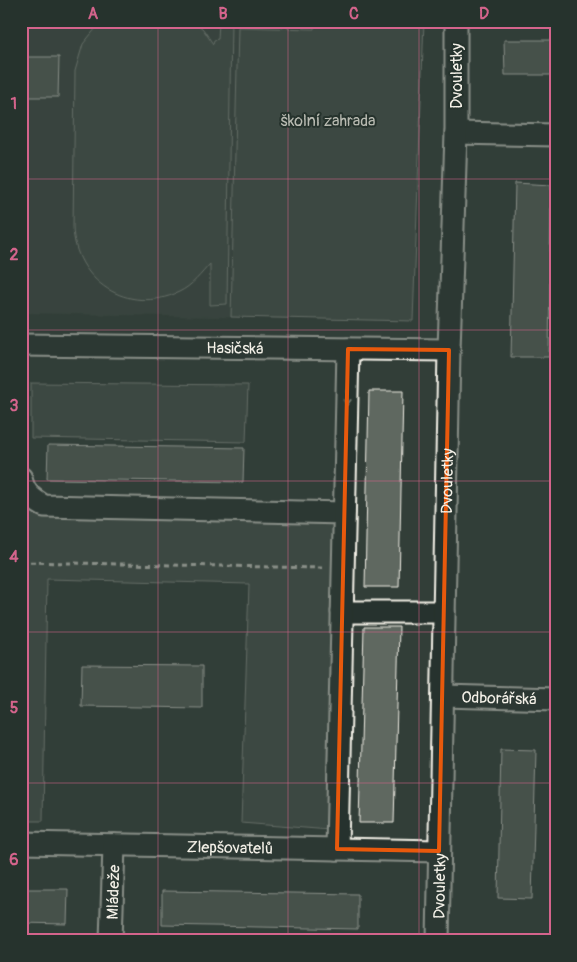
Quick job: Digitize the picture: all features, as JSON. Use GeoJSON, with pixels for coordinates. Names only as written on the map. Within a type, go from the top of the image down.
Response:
{"type":"FeatureCollection","features":[{"type":"Feature","properties":{"kind":"street","name":"Dvouletky"},"geometry":{"type":"LineString","coordinates":[[438,941],[449,350],[456,133],[456,21]]}},
{"type":"Feature","properties":{"kind":"street"},"geometry":{"type":"LineString","coordinates":[[456,133],[556,135]]}},
{"type":"Feature","properties":{"kind":"street","name":"Hasičská"},"geometry":{"type":"LineString","coordinates":[[21,345],[449,350]]}},
{"type":"Feature","properties":{"kind":"street"},"geometry":{"type":"LineString","coordinates":[[337,849],[348,349]]}},
{"type":"Feature","properties":{"kind":"street"},"geometry":{"type":"LineString","coordinates":[[21,478],[25,491],[31,499],[44,506],[344,513]]}},
{"type":"Feature","properties":{"kind":"street"},"geometry":{"type":"LineString","coordinates":[[342,612],[444,612]]}},
{"type":"Feature","properties":{"kind":"street","name":"Odborářská"},"geometry":{"type":"LineString","coordinates":[[443,696],[556,699]]}},
{"type":"Feature","properties":{"kind":"street","name":"Zlepšovatelů"},"geometry":{"type":"LineString","coordinates":[[21,842],[439,851]]}},
{"type":"Feature","properties":{"kind":"street","name":"Mládeže"},"geometry":{"type":"LineString","coordinates":[[111,941],[114,845]]}},
{"type":"Feature","properties":{"kind":"path"},"geometry":{"type":"LineString","coordinates":[[21,562],[343,569]]}},
{"type":"Feature","properties":{"kind":"highlighted area"},"geometry":{"type":"Polygon","coordinates":[[[348,349],[449,350],[439,851],[337,849],[348,349]]]}},
{"type":"Feature","properties":{"kind":"shaded area"},"geometry":{"type":"Polygon","coordinates":[[[21,21],[424,21],[413,321],[21,313],[21,21]]]}},
{"type":"Feature","properties":{"kind":"green space"},"geometry":{"type":"Polygon","coordinates":[[[103,21],[194,21],[203,29],[213,44],[214,40],[218,39],[219,21],[231,21],[227,304],[210,305],[210,264],[200,276],[179,292],[160,298],[141,300],[123,296],[107,289],[83,263],[76,246],[73,226],[75,71],[83,44],[103,21]]]}},
{"type":"Feature","properties":{"kind":"green space","name":"školní zahrada"},"geometry":{"type":"Polygon","coordinates":[[[315,21],[424,21],[413,321],[231,317],[238,27],[314,29],[315,21]]]}},
{"type":"Feature","properties":{"kind":"green space"},"geometry":{"type":"Polygon","coordinates":[[[31,383],[248,385],[246,442],[31,438],[31,383]]]}},
{"type":"Feature","properties":{"kind":"green space"},"geometry":{"type":"Polygon","coordinates":[[[21,503],[31,512],[40,515],[336,521],[330,830],[241,823],[249,584],[47,579],[43,821],[21,821],[21,503]]]}},
{"type":"Feature","properties":{"kind":"building"},"geometry":{"type":"Polygon","coordinates":[[[504,40],[556,40],[556,75],[505,75],[504,40]]]}},
{"type":"Feature","properties":{"kind":"building"},"geometry":{"type":"Polygon","coordinates":[[[21,57],[59,57],[58,97],[21,97],[21,57]]]}},
{"type":"Feature","properties":{"kind":"building"},"geometry":{"type":"Polygon","coordinates":[[[515,183],[551,185],[549,357],[511,357],[515,183]]]}},
{"type":"Feature","properties":{"kind":"building"},"geometry":{"type":"Polygon","coordinates":[[[369,391],[403,391],[399,587],[365,587],[369,391]]]}},
{"type":"Feature","properties":{"kind":"building"},"geometry":{"type":"Polygon","coordinates":[[[48,445],[244,448],[243,482],[47,479],[48,445]]]}},
{"type":"Feature","properties":{"kind":"building"},"geometry":{"type":"Polygon","coordinates":[[[364,627],[399,627],[394,823],[359,823],[364,627]]]}},
{"type":"Feature","properties":{"kind":"building"},"geometry":{"type":"Polygon","coordinates":[[[82,665],[202,666],[202,708],[81,706],[82,665]]]}},
{"type":"Feature","properties":{"kind":"building"},"geometry":{"type":"Polygon","coordinates":[[[501,749],[536,750],[532,899],[498,898],[501,749]]]}},
{"type":"Feature","properties":{"kind":"building"},"geometry":{"type":"Polygon","coordinates":[[[21,889],[68,889],[67,924],[21,923],[21,889]]]}},
{"type":"Feature","properties":{"kind":"building"},"geometry":{"type":"Polygon","coordinates":[[[162,891],[358,894],[358,929],[162,925],[162,891]]]}}]}
